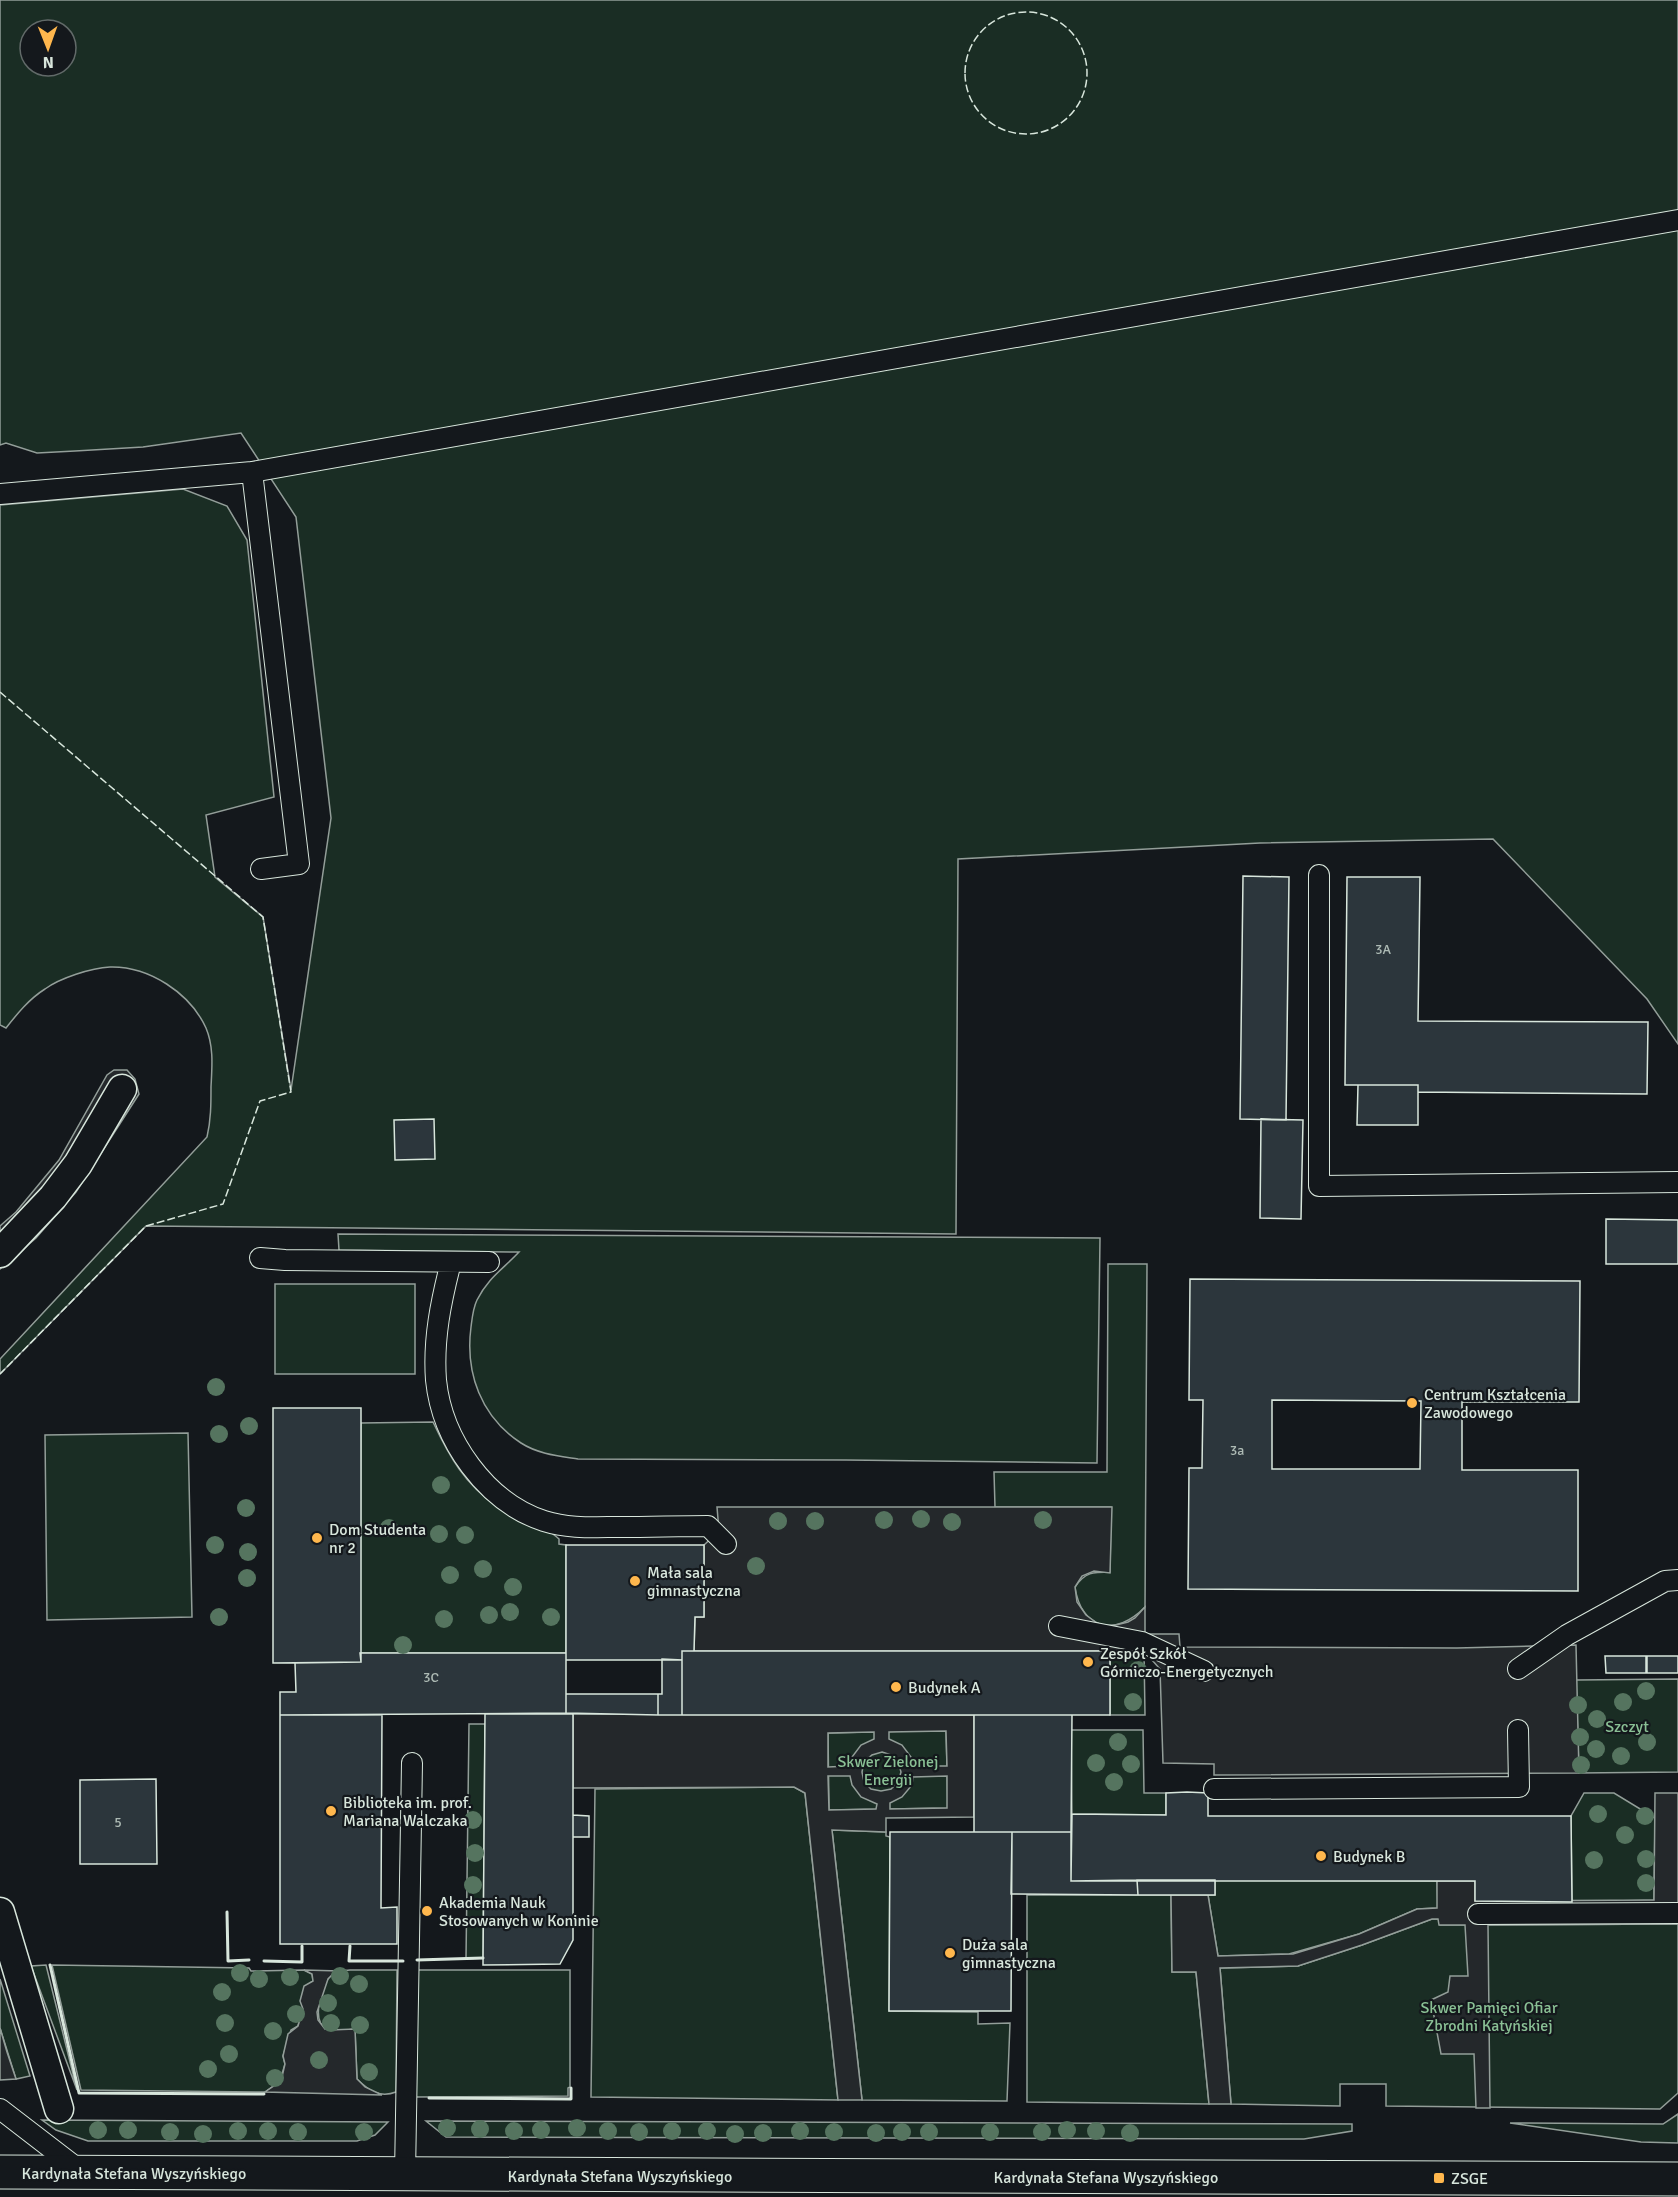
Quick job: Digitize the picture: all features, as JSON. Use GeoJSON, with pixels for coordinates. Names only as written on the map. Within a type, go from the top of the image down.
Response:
{"type":"FeatureCollection","features":[{"type":"Feature","properties":{"kind":"main road","name":"Kardynała Stefana Wyszyńskiego"},"geometry":{"type":"LineString","coordinates":[[0,2172],[405,2175],[1240,2187],[1678,2179]]}},
{"type":"Feature","properties":{"kind":"street"},"geometry":{"type":"LineString","coordinates":[[0,1253],[53,1197],[78,1164],[123,1089]]}},
{"type":"Feature","properties":{"kind":"street"},"geometry":{"type":"LineString","coordinates":[[0,1912],[59,2109]]}},
{"type":"Feature","properties":{"kind":"lane"},"geometry":{"type":"LineString","coordinates":[[0,494],[252,472],[1678,220]]}},
{"type":"Feature","properties":{"kind":"lane"},"geometry":{"type":"LineString","coordinates":[[252,472],[299,864],[261,869]]}},
{"type":"Feature","properties":{"kind":"lane"},"geometry":{"type":"LineString","coordinates":[[1319,875],[1319,1186],[1678,1182]]}},
{"type":"Feature","properties":{"kind":"lane"},"geometry":{"type":"LineString","coordinates":[[260,1258],[489,1262]]}},
{"type":"Feature","properties":{"kind":"lane"},"geometry":{"type":"LineString","coordinates":[[452,1262],[440,1306],[436,1382],[455,1442],[470,1466],[491,1490],[516,1508],[544,1521],[574,1527],[708,1526],[726,1544]]}},
{"type":"Feature","properties":{"kind":"lane"},"geometry":{"type":"LineString","coordinates":[[1518,1669],[1566,1635],[1586,1624],[1665,1581],[1678,1581]]}},
{"type":"Feature","properties":{"kind":"lane"},"geometry":{"type":"LineString","coordinates":[[1059,1626],[1142,1642],[1204,1671]]}},
{"type":"Feature","properties":{"kind":"lane"},"geometry":{"type":"LineString","coordinates":[[1214,1789],[1519,1787],[1518,1730]]}},
{"type":"Feature","properties":{"kind":"lane"},"geometry":{"type":"LineString","coordinates":[[405,2175],[412,1763]]}},
{"type":"Feature","properties":{"kind":"lane"},"geometry":{"type":"LineString","coordinates":[[1478,1914],[1678,1913]]}},
{"type":"Feature","properties":{"kind":"lane"},"geometry":{"type":"LineString","coordinates":[[0,2109],[82,2172]]}},
{"type":"Feature","properties":{"kind":"green space"},"geometry":{"type":"Polygon","coordinates":[[[0,0],[1678,0],[1678,1044],[1647,999],[1493,839],[1260,843],[958,859],[956,1234],[146,1226],[0,1374],[0,1359],[207,1137],[212,1065],[206,1028],[190,1004],[167,984],[139,971],[125,968],[94,969],[59,981],[34,997],[6,1028],[0,1025],[0,505],[183,489],[227,506],[247,540],[274,797],[206,815],[215,877],[263,917],[291,1090],[331,818],[296,517],[241,433],[143,447],[37,453],[6,443],[0,445],[0,0]]]}},
{"type":"Feature","properties":{"kind":"green space"},"geometry":{"type":"Polygon","coordinates":[[[338,1234],[1100,1238],[1097,1463],[578,1459],[541,1452],[521,1443],[495,1420],[479,1392],[471,1361],[471,1327],[477,1300],[491,1280],[519,1252],[339,1250],[338,1234]]]}},
{"type":"Feature","properties":{"kind":"green space"},"geometry":{"type":"Polygon","coordinates":[[[1108,1264],[1147,1264],[1145,1607],[1123,1623],[1112,1625],[1092,1620],[1084,1612],[1075,1587],[1082,1578],[1090,1574],[1110,1572],[1111,1507],[995,1507],[994,1472],[1107,1472],[1108,1264]]]}},
{"type":"Feature","properties":{"kind":"green space"},"geometry":{"type":"Polygon","coordinates":[[[275,1284],[415,1284],[415,1374],[275,1374],[275,1284]]]}},
{"type":"Feature","properties":{"kind":"green space"},"geometry":{"type":"Polygon","coordinates":[[[433,1422],[459,1469],[476,1489],[497,1506],[545,1529],[559,1539],[559,1544],[566,1545],[566,1653],[360,1653],[361,1423],[433,1422]]]}},
{"type":"Feature","properties":{"kind":"green space"},"geometry":{"type":"Polygon","coordinates":[[[188,1433],[192,1617],[47,1620],[45,1435],[188,1433]]]}},
{"type":"Feature","properties":{"kind":"green space"},"geometry":{"type":"Polygon","coordinates":[[[1110,1651],[1144,1651],[1145,1715],[1110,1715],[1110,1651]]]}},
{"type":"Feature","properties":{"kind":"green space","name":"Szczyt"},"geometry":{"type":"Polygon","coordinates":[[[1678,1679],[1678,1772],[1579,1773],[1576,1680],[1678,1679]]]}},
{"type":"Feature","properties":{"kind":"green space"},"geometry":{"type":"Polygon","coordinates":[[[469,1724],[485,1724],[483,1958],[466,1959],[469,1724]]]}},
{"type":"Feature","properties":{"kind":"green space","name":"Skwer Zielonej Energii"},"geometry":{"type":"Polygon","coordinates":[[[946,1730],[948,1808],[829,1810],[828,1733],[946,1730]]]}},
{"type":"Feature","properties":{"kind":"green space"},"geometry":{"type":"Polygon","coordinates":[[[1071,1730],[1143,1730],[1144,1793],[1166,1793],[1166,1815],[1072,1814],[1071,1730]]]}},
{"type":"Feature","properties":{"kind":"green space"},"geometry":{"type":"Polygon","coordinates":[[[794,1787],[805,1793],[838,2100],[591,2097],[595,1789],[794,1787]]]}},
{"type":"Feature","properties":{"kind":"green space"},"geometry":{"type":"Polygon","coordinates":[[[1584,1793],[1614,1793],[1655,1818],[1654,1900],[1572,1902],[1571,1816],[1584,1793]]]}},
{"type":"Feature","properties":{"kind":"green space"},"geometry":{"type":"Polygon","coordinates":[[[832,1830],[886,1832],[886,1836],[890,1837],[889,2011],[978,2012],[978,2024],[1010,2023],[1007,2101],[862,2100],[832,1830]]]}},
{"type":"Feature","properties":{"kind":"green space"},"geometry":{"type":"Polygon","coordinates":[[[1215,1880],[1437,1881],[1438,1908],[1417,1909],[1359,1934],[1289,1954],[1218,1956],[1208,1895],[1215,1895],[1215,1880]]]}},
{"type":"Feature","properties":{"kind":"green space"},"geometry":{"type":"Polygon","coordinates":[[[1027,1895],[1171,1895],[1172,1972],[1196,1972],[1209,2104],[1027,2102],[1027,1895]]]}},
{"type":"Feature","properties":{"kind":"green space","name":"Skwer Pamięci Ofiar Zbrodni Katyńskiej"},"geometry":{"type":"Polygon","coordinates":[[[1432,1919],[1439,1919],[1440,1925],[1678,1924],[1678,2093],[1660,2109],[1386,2106],[1386,2084],[1340,2084],[1340,2106],[1231,2104],[1220,1968],[1298,1966],[1432,1919]]]}},
{"type":"Feature","properties":{"kind":"green space"},"geometry":{"type":"Polygon","coordinates":[[[46,1965],[77,2090],[31,1966],[46,1965]]]}},
{"type":"Feature","properties":{"kind":"green space"},"geometry":{"type":"Polygon","coordinates":[[[52,1965],[249,1968],[251,1971],[304,1970],[312,1974],[313,1981],[309,1984],[298,2026],[291,2030],[283,2056],[285,2064],[280,2081],[265,2092],[81,2090],[52,1965]]]}},
{"type":"Feature","properties":{"kind":"green space"},"geometry":{"type":"Polygon","coordinates":[[[397,1970],[396,2092],[380,2094],[357,2079],[355,2029],[330,2030],[322,2025],[319,2019],[319,2002],[328,1979],[336,1972],[397,1970]]]}},
{"type":"Feature","properties":{"kind":"green space"},"geometry":{"type":"Polygon","coordinates":[[[415,1970],[570,1970],[570,2087],[568,2096],[415,2097],[415,1970]]]}},
{"type":"Feature","properties":{"kind":"green space"},"geometry":{"type":"Polygon","coordinates":[[[0,1979],[30,2076],[16,2079],[0,2028],[0,1979]]]}},
{"type":"Feature","properties":{"kind":"green space"},"geometry":{"type":"Polygon","coordinates":[[[1678,2114],[1678,2143],[1641,2142],[1510,2123],[1663,2124],[1678,2114]]]}},
{"type":"Feature","properties":{"kind":"green space"},"geometry":{"type":"Polygon","coordinates":[[[42,2120],[388,2122],[375,2135],[357,2141],[88,2141],[56,2130],[42,2120]]]}},
{"type":"Feature","properties":{"kind":"green space"},"geometry":{"type":"Polygon","coordinates":[[[426,2121],[1352,2124],[1352,2131],[1304,2139],[446,2137],[426,2121]]]}},
{"type":"Feature","properties":{"kind":"shaded area"},"geometry":{"type":"Polygon","coordinates":[[[114,1070],[127,1070],[135,1079],[139,1094],[76,1192],[36,1238],[0,1269],[0,1226],[16,1212],[59,1160],[107,1075],[114,1070]]]}},
{"type":"Feature","properties":{"kind":"shaded area"},"geometry":{"type":"Polygon","coordinates":[[[717,1507],[1112,1507],[1110,1573],[1094,1571],[1082,1576],[1075,1587],[1077,1602],[1086,1615],[1108,1627],[1128,1622],[1145,1607],[1145,1634],[1179,1634],[1180,1647],[1457,1648],[1576,1645],[1579,1773],[1214,1775],[1214,1764],[1163,1763],[1160,1669],[1144,1651],[694,1651],[695,1617],[704,1617],[704,1545],[719,1531],[717,1507]]]}},
{"type":"Feature","properties":{"kind":"shaded area"},"geometry":{"type":"Polygon","coordinates":[[[573,1714],[974,1715],[974,1817],[886,1818],[886,1832],[832,1830],[862,2100],[838,2100],[805,1793],[794,1787],[573,1788],[573,1714]],[[946,1731],[889,1732],[889,1739],[902,1745],[911,1757],[914,1766],[947,1766],[946,1731]],[[874,1732],[828,1733],[828,1767],[849,1766],[852,1757],[861,1745],[874,1739],[874,1732]],[[882,1752],[872,1755],[864,1762],[862,1772],[864,1782],[871,1789],[881,1791],[891,1789],[898,1782],[901,1772],[898,1762],[891,1755],[882,1752]],[[828,1776],[829,1810],[876,1809],[877,1804],[861,1797],[852,1785],[850,1776],[828,1776]],[[947,1776],[913,1777],[912,1785],[902,1797],[890,1803],[890,1809],[947,1808],[947,1776]]]}},
{"type":"Feature","properties":{"kind":"shaded area"},"geometry":{"type":"Polygon","coordinates":[[[1655,1793],[1678,1793],[1678,1924],[1488,1925],[1490,2108],[1476,2108],[1474,2054],[1441,2054],[1431,2000],[1448,1992],[1450,1976],[1468,1976],[1465,1925],[1439,1925],[1438,1919],[1432,1919],[1298,1966],[1220,1968],[1231,2104],[1209,2104],[1196,1972],[1172,1972],[1171,1895],[1208,1895],[1218,1956],[1293,1954],[1359,1934],[1417,1909],[1437,1908],[1437,1881],[1475,1881],[1475,1901],[1654,1900],[1655,1793]]]}},
{"type":"Feature","properties":{"kind":"shaded area"},"geometry":{"type":"Polygon","coordinates":[[[304,1970],[340,1971],[335,1972],[328,1979],[317,2012],[318,2020],[325,2029],[355,2029],[357,2079],[365,2087],[382,2095],[265,2092],[281,2081],[288,2034],[298,2026],[303,2009],[300,2001],[304,1986],[313,1981],[312,1974],[304,1970]]]}},
{"type":"Feature","properties":{"kind":"shaded area"},"geometry":{"type":"Polygon","coordinates":[[[0,2028],[7,2052],[16,2079],[0,2080],[0,2028]]]}},
{"type":"Feature","properties":{"kind":"building"},"geometry":{"type":"Polygon","coordinates":[[[1243,876],[1289,877],[1286,1120],[1240,1119],[1243,876]]]}},
{"type":"Feature","properties":{"kind":"building"},"geometry":{"type":"Polygon","coordinates":[[[1347,877],[1420,877],[1418,1021],[1648,1022],[1647,1094],[1418,1092],[1418,1085],[1345,1085],[1347,877]]]}},
{"type":"Feature","properties":{"kind":"building"},"geometry":{"type":"Polygon","coordinates":[[[1358,1085],[1418,1085],[1418,1125],[1357,1125],[1358,1085]]]}},
{"type":"Feature","properties":{"kind":"building"},"geometry":{"type":"Polygon","coordinates":[[[434,1119],[435,1159],[395,1160],[394,1120],[434,1119]]]}},
{"type":"Feature","properties":{"kind":"building"},"geometry":{"type":"Polygon","coordinates":[[[1261,1119],[1303,1120],[1301,1219],[1260,1218],[1261,1119]]]}},
{"type":"Feature","properties":{"kind":"building"},"geometry":{"type":"Polygon","coordinates":[[[1606,1219],[1678,1220],[1678,1264],[1606,1264],[1606,1219]]]}},
{"type":"Feature","properties":{"kind":"building"},"geometry":{"type":"Polygon","coordinates":[[[1190,1279],[1580,1281],[1579,1402],[1462,1402],[1462,1470],[1578,1470],[1578,1591],[1188,1589],[1189,1468],[1202,1468],[1203,1400],[1189,1400],[1190,1279]],[[1272,1400],[1272,1469],[1420,1469],[1421,1401],[1272,1400]]]}},
{"type":"Feature","properties":{"kind":"building","name":"Dom Studenta nr 2"},"geometry":{"type":"Polygon","coordinates":[[[273,1408],[361,1408],[361,1662],[273,1663],[273,1408]]]}},
{"type":"Feature","properties":{"kind":"building","name":"Mała sala gimnastyczna"},"geometry":{"type":"Polygon","coordinates":[[[566,1545],[704,1545],[704,1617],[695,1617],[694,1651],[682,1651],[682,1660],[566,1660],[566,1545]]]}},
{"type":"Feature","properties":{"kind":"building","name":"Budynek A"},"geometry":{"type":"Polygon","coordinates":[[[682,1651],[1110,1651],[1110,1715],[682,1715],[682,1651]]]}},
{"type":"Feature","properties":{"kind":"building"},"geometry":{"type":"Polygon","coordinates":[[[360,1653],[566,1653],[566,1713],[280,1715],[280,1692],[296,1692],[295,1663],[361,1662],[360,1653]]]}},
{"type":"Feature","properties":{"kind":"building"},"geometry":{"type":"Polygon","coordinates":[[[1605,1656],[1646,1656],[1646,1673],[1606,1673],[1605,1656]]]}},
{"type":"Feature","properties":{"kind":"building"},"geometry":{"type":"Polygon","coordinates":[[[1647,1656],[1678,1656],[1678,1673],[1647,1673],[1647,1656]]]}},
{"type":"Feature","properties":{"kind":"building"},"geometry":{"type":"Polygon","coordinates":[[[662,1659],[682,1660],[682,1715],[658,1715],[658,1694],[662,1694],[662,1659]]]}},
{"type":"Feature","properties":{"kind":"building"},"geometry":{"type":"Polygon","coordinates":[[[566,1694],[658,1694],[658,1715],[566,1713],[566,1694]]]}},
{"type":"Feature","properties":{"kind":"building"},"geometry":{"type":"Polygon","coordinates":[[[485,1714],[573,1714],[573,1940],[560,1964],[483,1965],[485,1714]]]}},
{"type":"Feature","properties":{"kind":"building","name":"Biblioteka im. prof. Mariana Walczaka"},"geometry":{"type":"Polygon","coordinates":[[[280,1715],[382,1715],[381,1908],[397,1907],[397,1944],[280,1944],[280,1715]]]}},
{"type":"Feature","properties":{"kind":"building"},"geometry":{"type":"Polygon","coordinates":[[[974,1715],[1072,1715],[1071,1832],[974,1832],[974,1715]]]}},
{"type":"Feature","properties":{"kind":"building"},"geometry":{"type":"Polygon","coordinates":[[[156,1779],[157,1864],[80,1864],[80,1780],[156,1779]]]}},
{"type":"Feature","properties":{"kind":"building","name":"Budynek B"},"geometry":{"type":"Polygon","coordinates":[[[1166,1793],[1208,1793],[1208,1816],[1571,1816],[1572,1902],[1475,1901],[1475,1881],[1071,1881],[1072,1814],[1166,1815],[1166,1793]]]}},
{"type":"Feature","properties":{"kind":"building"},"geometry":{"type":"Polygon","coordinates":[[[573,1815],[589,1816],[589,1837],[573,1837],[573,1815]]]}},
{"type":"Feature","properties":{"kind":"building","name":"Duża sala gimnastyczna"},"geometry":{"type":"Polygon","coordinates":[[[890,1832],[1012,1832],[1011,2011],[889,2011],[890,1832]]]}},
{"type":"Feature","properties":{"kind":"building"},"geometry":{"type":"Polygon","coordinates":[[[1012,1832],[1071,1832],[1071,1881],[1137,1880],[1138,1895],[1011,1894],[1012,1832]]]}},
{"type":"Feature","properties":{"kind":"building"},"geometry":{"type":"Polygon","coordinates":[[[1137,1880],[1215,1880],[1215,1895],[1138,1895],[1137,1880]]]}},
{"type":"Feature","properties":{"kind":"fence"},"geometry":{"type":"LineString","coordinates":[[1026,12],[1049,17],[1060,22],[1069,30],[1077,39],[1082,50],[1087,73],[1082,96],[1077,107],[1069,116],[1060,124],[1049,129],[1026,134],[1003,129],[992,124],[983,116],[975,107],[970,96],[965,73],[970,50],[975,39],[983,30],[992,22],[1003,17],[1026,12]]}},
{"type":"Feature","properties":{"kind":"fence"},"geometry":{"type":"LineString","coordinates":[[0,692],[263,917],[291,1092],[260,1101],[223,1204],[146,1226],[0,1374]]}},
{"type":"Feature","properties":{"kind":"wall"},"geometry":{"type":"LineString","coordinates":[[227,1912],[228,1961],[249,1960]]}},
{"type":"Feature","properties":{"kind":"wall"},"geometry":{"type":"LineString","coordinates":[[264,1961],[302,1962],[302,1946]]}},
{"type":"Feature","properties":{"kind":"wall"},"geometry":{"type":"LineString","coordinates":[[350,1946],[349,1961],[403,1961]]}},
{"type":"Feature","properties":{"kind":"wall"},"geometry":{"type":"LineString","coordinates":[[417,1960],[483,1958]]}},
{"type":"Feature","properties":{"kind":"wall"},"geometry":{"type":"LineString","coordinates":[[50,1965],[79,2093],[264,2094]]}},
{"type":"Feature","properties":{"kind":"wall"},"geometry":{"type":"LineString","coordinates":[[429,2098],[571,2099],[571,2088]]}},
{"type":"Feature","properties":{"kind":"place","name":"Centrum Kształcenia Zawodowego"},"geometry":{"type":"Point","coordinates":[1412,1403]}},
{"type":"Feature","properties":{"kind":"place","name":"Dom Studenta nr 2"},"geometry":{"type":"Point","coordinates":[317,1538]}},
{"type":"Feature","properties":{"kind":"place","name":"Mała sala gimnastyczna"},"geometry":{"type":"Point","coordinates":[635,1581]}},
{"type":"Feature","properties":{"kind":"place","name":"Zespół Szkół Górniczo-Energetycznych"},"geometry":{"type":"Point","coordinates":[1088,1662]}},
{"type":"Feature","properties":{"kind":"place","name":"Budynek A"},"geometry":{"type":"Point","coordinates":[896,1687]}},
{"type":"Feature","properties":{"kind":"place","name":"Biblioteka im. prof. Mariana Walczaka"},"geometry":{"type":"Point","coordinates":[331,1811]}},
{"type":"Feature","properties":{"kind":"place","name":"Budynek B"},"geometry":{"type":"Point","coordinates":[1321,1856]}},
{"type":"Feature","properties":{"kind":"place","name":"Akademia Nauk Stosowanych w Koninie"},"geometry":{"type":"Point","coordinates":[427,1911]}},
{"type":"Feature","properties":{"kind":"place","name":"Duża sala gimnastyczna"},"geometry":{"type":"Point","coordinates":[950,1953]}},
{"type":"Feature","properties":{"kind":"place","name":"ZSGE"},"geometry":{"type":"Point","coordinates":[1439,2178]}}]}
